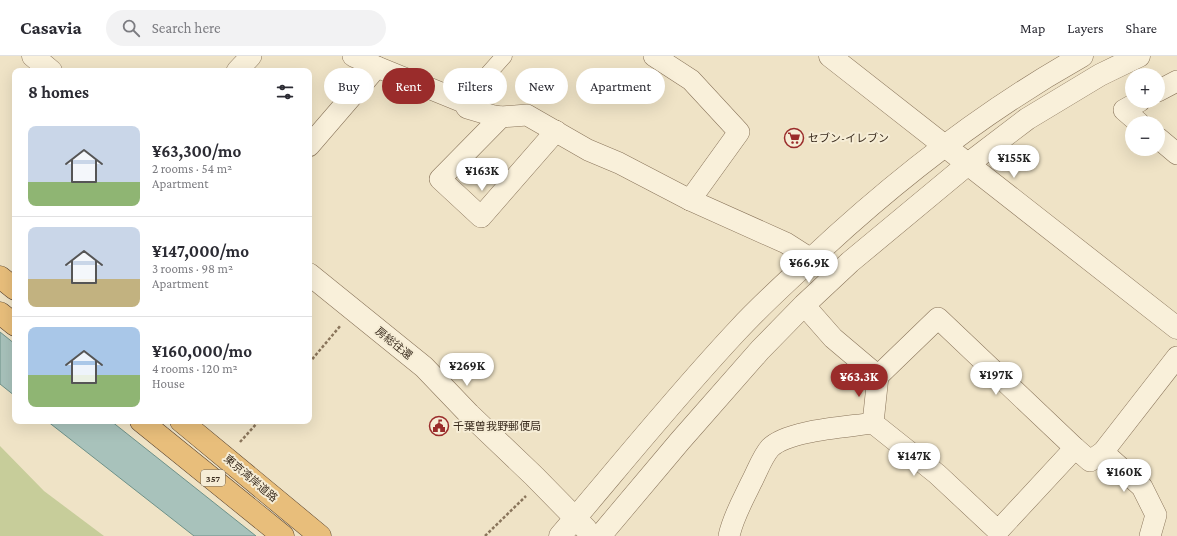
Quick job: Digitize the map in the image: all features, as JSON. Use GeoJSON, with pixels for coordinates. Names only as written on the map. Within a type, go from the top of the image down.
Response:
{"type":"FeatureCollection","features":[{"type":"Feature","properties":{"kind":"highway"},"geometry":{"type":"LineString","coordinates":[[0,276],[12,286]]}},
{"type":"Feature","properties":{"kind":"highway"},"geometry":{"type":"LineString","coordinates":[[0,313],[12,323]]}},
{"type":"Feature","properties":{"kind":"highway","name":"357"},"geometry":{"type":"LineString","coordinates":[[145,424],[283,536]]}},
{"type":"Feature","properties":{"kind":"highway","name":"東京湾岸道路"},"geometry":{"type":"LineString","coordinates":[[185,424],[320,536]]}},
{"type":"Feature","properties":{"kind":"street"},"geometry":{"type":"LineString","coordinates":[[33,56],[47,68]]}},
{"type":"Feature","properties":{"kind":"street"},"geometry":{"type":"LineString","coordinates":[[240,68],[251,56]]}},
{"type":"Feature","properties":{"kind":"street"},"geometry":{"type":"LineString","coordinates":[[353,56],[443,94]]}},
{"type":"Feature","properties":{"kind":"street"},"geometry":{"type":"LineString","coordinates":[[493,68],[504,56]]}},
{"type":"Feature","properties":{"kind":"street"},"geometry":{"type":"LineString","coordinates":[[654,56],[691,80],[739,132],[690,200]]}},
{"type":"Feature","properties":{"kind":"street"},"geometry":{"type":"LineString","coordinates":[[830,56],[1177,328]]}},
{"type":"Feature","properties":{"kind":"street"},"geometry":{"type":"LineString","coordinates":[[560,536],[706,364],[768,298],[829,241],[895,184],[944,146],[1039,80],[1082,56]]}},
{"type":"Feature","properties":{"kind":"street"},"geometry":{"type":"LineString","coordinates":[[600,536],[734,379],[804,305],[850,262],[968,164],[1026,120],[1100,75],[1139,56]]}},
{"type":"Feature","properties":{"kind":"street"},"geometry":{"type":"LineString","coordinates":[[312,143],[377,67]]}},
{"type":"Feature","properties":{"kind":"street"},"geometry":{"type":"LineString","coordinates":[[1165,87],[1177,81]]}},
{"type":"Feature","properties":{"kind":"street"},"geometry":{"type":"LineString","coordinates":[[464,104],[467,108],[494,116],[501,117],[527,115],[588,150],[690,200],[786,243],[811,258]]}},
{"type":"Feature","properties":{"kind":"street"},"geometry":{"type":"LineString","coordinates":[[1128,108],[1124,110],[1131,116]]}},
{"type":"Feature","properties":{"kind":"street"},"geometry":{"type":"LineString","coordinates":[[501,117],[440,179],[481,217],[556,131]]}},
{"type":"Feature","properties":{"kind":"street"},"geometry":{"type":"LineString","coordinates":[[1165,144],[1177,154]]}},
{"type":"Feature","properties":{"kind":"street","name":"房総往還"},"geometry":{"type":"LineString","coordinates":[[312,276],[424,367],[469,414],[592,536]]}},
{"type":"Feature","properties":{"kind":"street"},"geometry":{"type":"LineString","coordinates":[[804,305],[833,338],[878,376]]}},
{"type":"Feature","properties":{"kind":"street"},"geometry":{"type":"LineString","coordinates":[[873,423],[878,376],[938,318],[1090,461],[1103,452],[1177,357]]}},
{"type":"Feature","properties":{"kind":"street"},"geometry":{"type":"LineString","coordinates":[[729,536],[742,501],[770,448],[783,440],[806,433],[873,423],[936,474],[1000,533],[1075,448]]}},
{"type":"Feature","properties":{"kind":"street"},"geometry":{"type":"LineString","coordinates":[[1103,452],[1142,487],[1156,515],[1150,536]]}},
{"type":"Feature","properties":{"kind":"path"},"geometry":{"type":"LineString","coordinates":[[312,360],[354,311]]}},
{"type":"Feature","properties":{"kind":"path"},"geometry":{"type":"LineString","coordinates":[[227,458],[256,424]]}},
{"type":"Feature","properties":{"kind":"path"},"geometry":{"type":"LineString","coordinates":[[485,536],[540,483]]}},
{"type":"Feature","properties":{"kind":"green space"},"geometry":{"type":"Polygon","coordinates":[[[0,446],[44,491],[104,536],[0,536],[0,446]]]}},
{"type":"Feature","properties":{"kind":"water"},"geometry":{"type":"Polygon","coordinates":[[[0,332],[12,342],[12,394],[0,384],[0,332]]]}},
{"type":"Feature","properties":{"kind":"water"},"geometry":{"type":"Polygon","coordinates":[[[51,424],[115,424],[256,536],[194,536],[51,424]]]}},
{"type":"Feature","properties":{"kind":"place","name":"セブン-イレブン"},"geometry":{"type":"Point","coordinates":[794,138]}},
{"type":"Feature","properties":{"kind":"place","name":"千葉曽我野郵便局"},"geometry":{"type":"Point","coordinates":[439,426]}}]}
